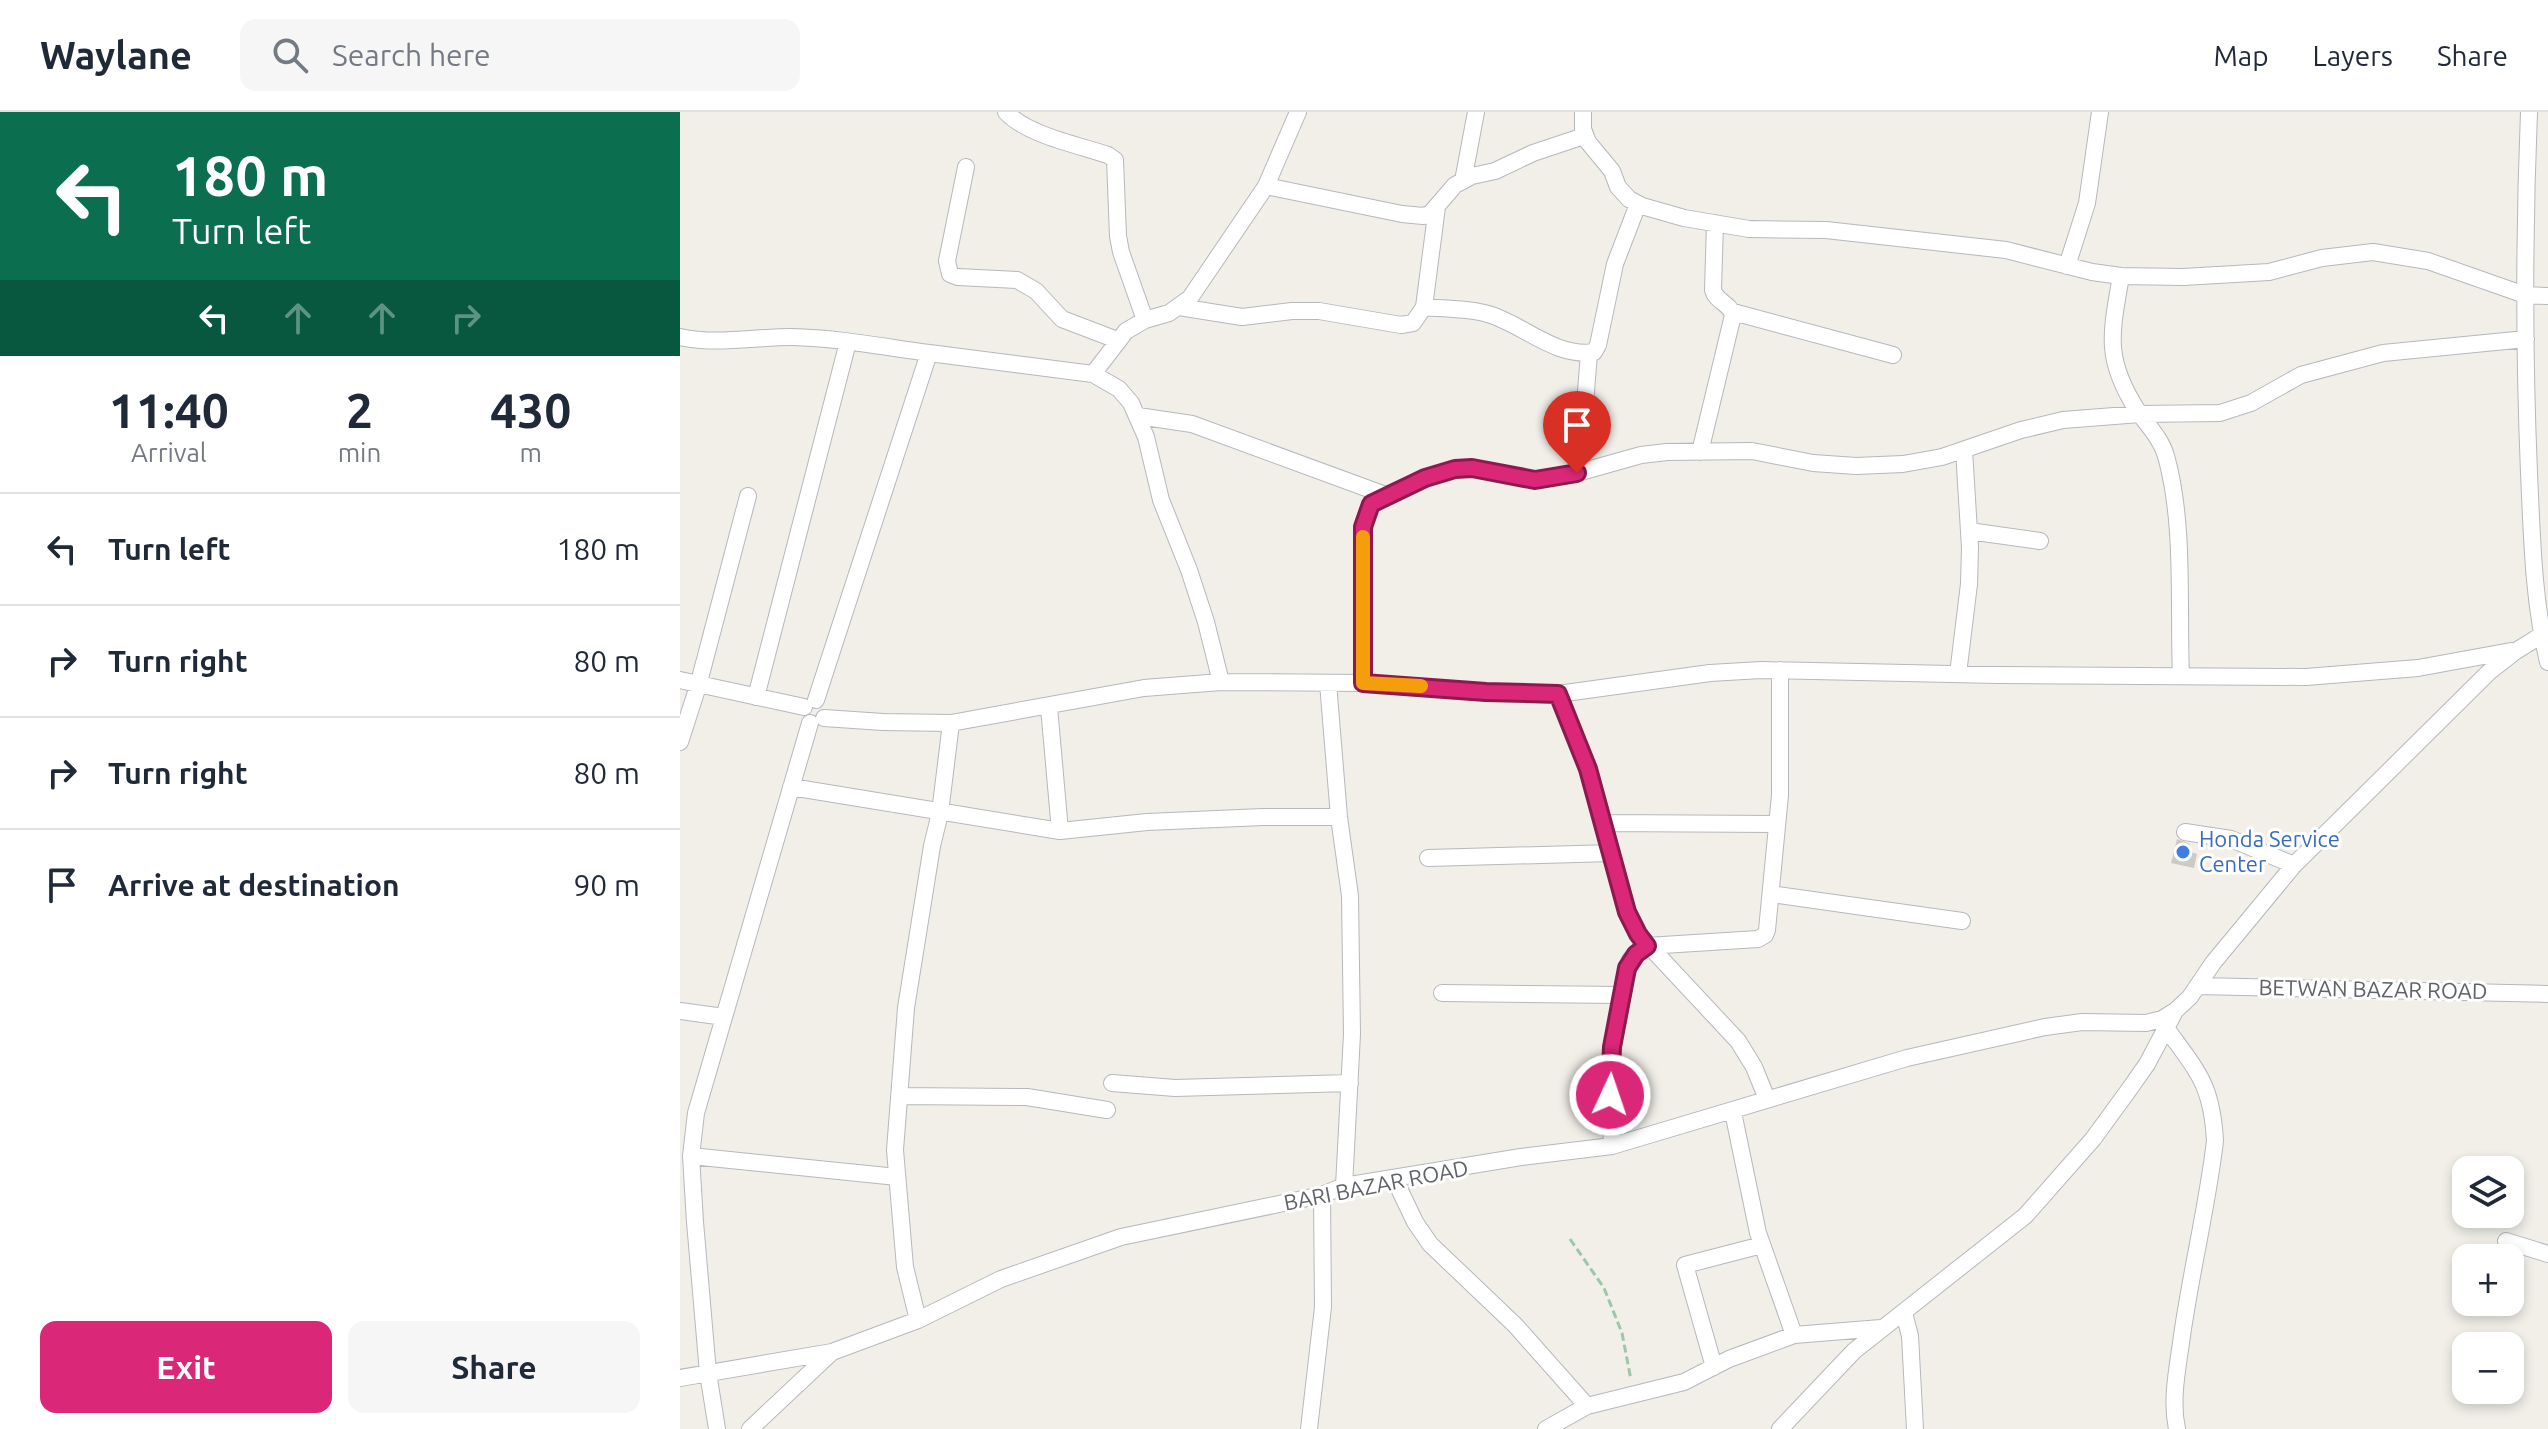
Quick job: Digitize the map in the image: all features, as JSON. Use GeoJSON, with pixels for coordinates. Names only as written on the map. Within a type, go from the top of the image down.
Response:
{"type":"FeatureCollection","features":[{"type":"Feature","properties":{"kind":"street"},"geometry":{"type":"LineString","coordinates":[[1006,112],[1031,129],[1115,160],[1121,252],[1145,320]]}},
{"type":"Feature","properties":{"kind":"street"},"geometry":{"type":"LineString","coordinates":[[1093,374],[1126,331],[1145,320],[1169,313],[1190,298],[1266,186],[1298,112]]}},
{"type":"Feature","properties":{"kind":"street"},"geometry":{"type":"LineString","coordinates":[[1463,181],[1476,112]]}},
{"type":"Feature","properties":{"kind":"street"},"geometry":{"type":"LineString","coordinates":[[1583,112],[1584,136],[1612,171],[1618,187],[1629,199],[1684,218],[1749,229],[1826,230],[2006,250],[2121,276],[2183,277],[2269,272],[2322,258],[2373,252],[2428,261],[2525,295],[2548,296]]}},
{"type":"Feature","properties":{"kind":"street"},"geometry":{"type":"LineString","coordinates":[[2067,266],[2087,203],[2100,112]]}},
{"type":"Feature","properties":{"kind":"street"},"geometry":{"type":"LineString","coordinates":[[2529,112],[2526,402],[2532,541],[2548,662]]}},
{"type":"Feature","properties":{"kind":"street"},"geometry":{"type":"LineString","coordinates":[[1266,186],[1414,216],[1430,214],[1449,191],[1472,176],[1495,171],[1533,153],[1584,136]]}},
{"type":"Feature","properties":{"kind":"street"},"geometry":{"type":"LineString","coordinates":[[966,167],[947,261],[950,274],[1017,280],[1036,291],[1062,319],[1117,340]]}},
{"type":"Feature","properties":{"kind":"street"},"geometry":{"type":"LineString","coordinates":[[1424,307],[1487,314],[1545,341],[1589,353],[1597,349],[1615,264],[1638,204]]}},
{"type":"Feature","properties":{"kind":"street"},"geometry":{"type":"LineString","coordinates":[[1179,307],[1242,317],[1319,311],[1401,325],[1413,323],[1424,307],[1437,207]]}},
{"type":"Feature","properties":{"kind":"street"},"geometry":{"type":"LineString","coordinates":[[1715,223],[1713,290],[1715,296],[1733,312],[1893,355]]}},
{"type":"Feature","properties":{"kind":"street"},"geometry":{"type":"LineString","coordinates":[[2121,276],[2111,344],[2120,383],[2152,427],[2165,453],[2172,486],[2181,676]]}},
{"type":"Feature","properties":{"kind":"street"},"geometry":{"type":"LineString","coordinates":[[1700,452],[1733,312]]}},
{"type":"Feature","properties":{"kind":"street"},"geometry":{"type":"LineString","coordinates":[[680,337],[719,342],[792,337],[848,342],[1093,374],[1119,389],[1131,403],[1146,437],[1161,500],[1189,570],[1221,682]]}},
{"type":"Feature","properties":{"kind":"street"},"geometry":{"type":"LineString","coordinates":[[1363,683],[1363,527],[1371,504],[1425,478],[1455,469],[1472,468],[1535,480],[1577,473],[1641,455],[1752,451],[1813,463],[1856,466],[1903,464],[1964,450],[2021,430],[2063,420],[2140,414],[2220,413],[2251,403],[2301,375],[2368,356],[2438,346],[2526,339]]}},
{"type":"Feature","properties":{"kind":"street"},"geometry":{"type":"LineString","coordinates":[[756,697],[848,342]]}},
{"type":"Feature","properties":{"kind":"street"},"geometry":{"type":"LineString","coordinates":[[810,703],[929,353]]}},
{"type":"Feature","properties":{"kind":"street"},"geometry":{"type":"LineString","coordinates":[[1582,442],[1589,353]]}},
{"type":"Feature","properties":{"kind":"street"},"geometry":{"type":"LineString","coordinates":[[1138,416],[1192,424],[1388,496]]}},
{"type":"Feature","properties":{"kind":"street"},"geometry":{"type":"LineString","coordinates":[[1958,674],[1969,584],[1964,450]]}},
{"type":"Feature","properties":{"kind":"street"},"geometry":{"type":"LineString","coordinates":[[680,742],[698,686],[748,496]]}},
{"type":"Feature","properties":{"kind":"street"},"geometry":{"type":"LineString","coordinates":[[1969,531],[2040,541]]}},
{"type":"Feature","properties":{"kind":"street"},"geometry":{"type":"LineString","coordinates":[[1780,1429],[1854,1351],[2025,1216],[2111,1115],[2147,1064],[2175,1011],[2294,865],[2467,693],[2516,651],[2544,633]]}},
{"type":"Feature","properties":{"kind":"street"},"geometry":{"type":"LineString","coordinates":[[817,721],[951,723],[1144,688],[1221,682],[1363,683],[1558,694],[1710,673],[1780,670],[2306,677],[2430,666],[2516,651]]}},
{"type":"Feature","properties":{"kind":"street"},"geometry":{"type":"LineString","coordinates":[[1612,1146],[1610,1074],[1630,960],[1647,946],[1762,938],[1767,930],[1780,795],[1780,670]]}},
{"type":"Feature","properties":{"kind":"street"},"geometry":{"type":"LineString","coordinates":[[680,680],[756,697],[825,707],[791,787],[696,1113],[688,1223],[717,1429]]}},
{"type":"Feature","properties":{"kind":"street"},"geometry":{"type":"LineString","coordinates":[[1328,683],[1339,817],[1350,896],[1352,1034],[1344,1186]]}},
{"type":"Feature","properties":{"kind":"street"},"geometry":{"type":"LineString","coordinates":[[1558,694],[1588,769],[1627,912],[1638,934],[1738,1041],[1754,1067],[1767,1099]]}},
{"type":"Feature","properties":{"kind":"street"},"geometry":{"type":"LineString","coordinates":[[1049,707],[1060,831]]}},
{"type":"Feature","properties":{"kind":"street"},"geometry":{"type":"LineString","coordinates":[[918,1320],[905,1267],[895,1150],[906,1008],[940,813],[951,723]]}},
{"type":"Feature","properties":{"kind":"street"},"geometry":{"type":"LineString","coordinates":[[791,787],[1060,831],[1147,822],[1339,817]]}},
{"type":"Feature","properties":{"kind":"street"},"geometry":{"type":"LineString","coordinates":[[1603,823],[1777,824]]}},
{"type":"Feature","properties":{"kind":"street"},"geometry":{"type":"LineString","coordinates":[[2185,832],[2231,839],[2294,865]]}},
{"type":"Feature","properties":{"kind":"street"},"geometry":{"type":"LineString","coordinates":[[1428,858],[1612,853]]}},
{"type":"Feature","properties":{"kind":"street"},"geometry":{"type":"LineString","coordinates":[[1771,894],[1962,921]]}},
{"type":"Feature","properties":{"kind":"street","name":"BETWAN BAZAR ROAD"},"geometry":{"type":"LineString","coordinates":[[2198,986],[2548,994]]}},
{"type":"Feature","properties":{"kind":"street"},"geometry":{"type":"LineString","coordinates":[[1442,993],[1622,995]]}},
{"type":"Feature","properties":{"kind":"street"},"geometry":{"type":"LineString","coordinates":[[680,1011],[724,1017]]}},
{"type":"Feature","properties":{"kind":"street","name":"BARI BAZAR ROAD"},"geometry":{"type":"LineString","coordinates":[[680,1378],[832,1352],[918,1320],[1001,1279],[1121,1237],[1322,1195],[1344,1186],[1521,1157],[1612,1146],[1932,1052],[2045,1027],[2082,1022],[2146,1023],[2162,1019],[2175,1011]]}},
{"type":"Feature","properties":{"kind":"street"},"geometry":{"type":"LineString","coordinates":[[2166,1028],[2201,1075],[2209,1094],[2215,1141],[2175,1383],[2177,1429]]}},
{"type":"Feature","properties":{"kind":"street"},"geometry":{"type":"LineString","coordinates":[[1112,1083],[1175,1088],[1350,1083]]}},
{"type":"Feature","properties":{"kind":"street"},"geometry":{"type":"LineString","coordinates":[[899,1096],[1027,1097],[1107,1110]]}},
{"type":"Feature","properties":{"kind":"street"},"geometry":{"type":"LineString","coordinates":[[1733,1112],[1762,1245],[1794,1335]]}},
{"type":"Feature","properties":{"kind":"street"},"geometry":{"type":"LineString","coordinates":[[691,1156],[897,1177]]}},
{"type":"Feature","properties":{"kind":"street"},"geometry":{"type":"LineString","coordinates":[[1394,1178],[1415,1222],[1430,1244],[1515,1325],[1587,1406]]}},
{"type":"Feature","properties":{"kind":"street"},"geometry":{"type":"LineString","coordinates":[[1309,1429],[1323,1307],[1322,1195]]}},
{"type":"Feature","properties":{"kind":"street"},"geometry":{"type":"LineString","coordinates":[[2506,1241],[2548,1254]]}},
{"type":"Feature","properties":{"kind":"street"},"geometry":{"type":"LineString","coordinates":[[1714,1367],[1685,1265],[1762,1245]]}},
{"type":"Feature","properties":{"kind":"street"},"geometry":{"type":"LineString","coordinates":[[1904,1313],[1910,1336],[1915,1429]]}},
{"type":"Feature","properties":{"kind":"street"},"geometry":{"type":"LineString","coordinates":[[1546,1429],[1587,1406],[1684,1382],[1794,1335],[1883,1328]]}},
{"type":"Feature","properties":{"kind":"street"},"geometry":{"type":"LineString","coordinates":[[750,1429],[832,1352]]}},
{"type":"Feature","properties":{"kind":"path"},"geometry":{"type":"LineString","coordinates":[[1570,1239],[1604,1288],[1622,1333],[1634,1396]]}},
{"type":"Feature","properties":{"kind":"building","name":"Honda Service Center"},"geometry":{"type":"Polygon","coordinates":[[[2177,839],[2190,844],[2189,851],[2197,854],[2194,868],[2171,863],[2177,839]]]}},
{"type":"Feature","properties":{"kind":"slow traffic"},"geometry":{"type":"LineString","coordinates":[[1363,537],[1363,683],[1421,686]]}},
{"type":"Feature","properties":{"kind":"place","name":"Honda Service Center"},"geometry":{"type":"Point","coordinates":[2183,852]}},
{"type":"Feature","properties":{"kind":"route"},"geometry":{"type":"LineString","coordinates":[[1577,473],[1535,480],[1490,470],[1455,469],[1425,478],[1371,504],[1363,527],[1363,683],[1558,694],[1588,769],[1627,912],[1647,946],[1630,960],[1627,968],[1612,1047],[1610,1095]]}}]}
